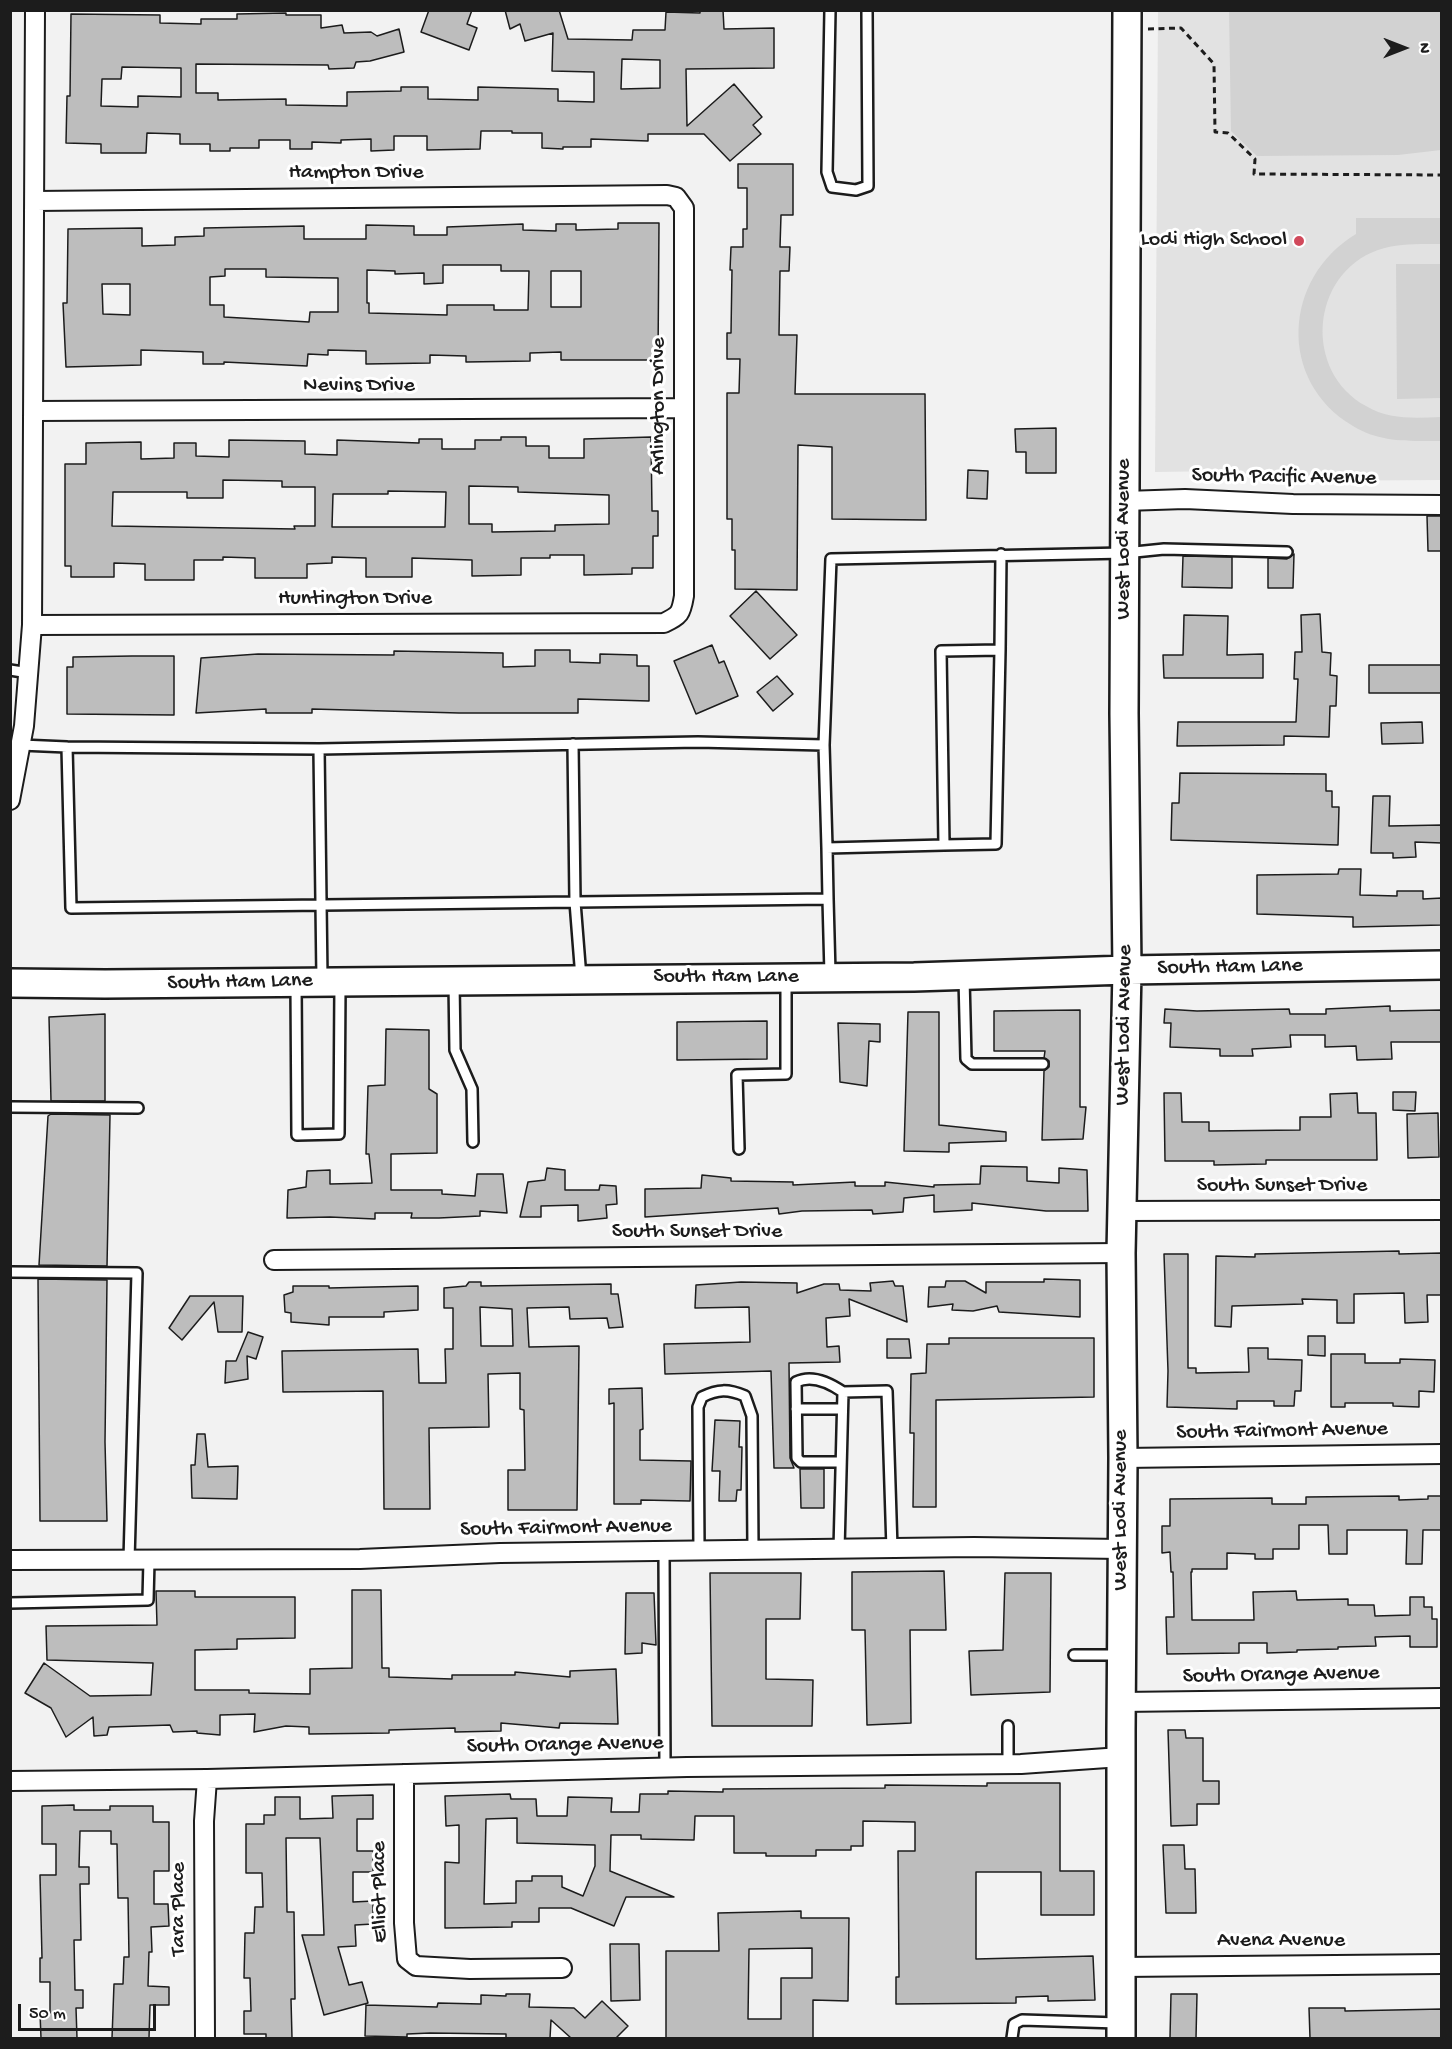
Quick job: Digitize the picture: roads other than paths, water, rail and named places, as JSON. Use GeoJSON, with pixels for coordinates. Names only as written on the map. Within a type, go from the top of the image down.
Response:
{"type":"FeatureCollection","features":[{"type":"Feature","properties":{"kind":"main road","name":"West Lodi Avenue"},"geometry":{"type":"LineString","coordinates":[[1121,2031],[1120,1757],[1123,1458],[1121,1253],[1127,970],[1124,766],[1127,20]]}},
{"type":"Feature","properties":{"kind":"main road","name":"South Ham Lane"},"geometry":{"type":"LineString","coordinates":[[10,983],[786,978],[1442,964]]}},
{"type":"Feature","properties":{"kind":"street"},"geometry":{"type":"LineString","coordinates":[[10,800],[21,745],[17,726],[29,673],[32,625],[35,411],[35,10]]}},
{"type":"Feature","properties":{"kind":"street","name":"Hampton Drive"},"geometry":{"type":"LineString","coordinates":[[35,201],[667,195],[676,197]]}},
{"type":"Feature","properties":{"kind":"street","name":"Arlington Drive"},"geometry":{"type":"LineString","coordinates":[[676,197],[684,208],[684,596],[681,611],[677,617]]}},
{"type":"Feature","properties":{"kind":"street","name":"Nevins Drive"},"geometry":{"type":"LineString","coordinates":[[35,411],[683,408]]}},
{"type":"Feature","properties":{"kind":"street","name":"South Pacific Avenue"},"geometry":{"type":"LineString","coordinates":[[1125,501],[1185,499],[1293,504],[1442,505]]}},
{"type":"Feature","properties":{"kind":"street","name":"Huntington Drive"},"geometry":{"type":"LineString","coordinates":[[32,625],[664,623],[677,617]]}},
{"type":"Feature","properties":{"kind":"street","name":"South Sunset Drive"},"geometry":{"type":"LineString","coordinates":[[1122,1212],[1442,1209]]}},
{"type":"Feature","properties":{"kind":"street","name":"South Sunset Drive"},"geometry":{"type":"LineString","coordinates":[[274,1260],[1121,1253]]}},
{"type":"Feature","properties":{"kind":"street","name":"South Fairmont Avenue"},"geometry":{"type":"LineString","coordinates":[[1123,1458],[1442,1454]]}},
{"type":"Feature","properties":{"kind":"street","name":"South Fairmont Avenue"},"geometry":{"type":"LineString","coordinates":[[10,1560],[360,1559],[500,1553],[699,1550],[1122,1549]]}},
{"type":"Feature","properties":{"kind":"street","name":"South Orange Avenue"},"geometry":{"type":"LineString","coordinates":[[1121,1702],[1442,1698]]}},
{"type":"Feature","properties":{"kind":"street","name":"South Orange Avenue"},"geometry":{"type":"LineString","coordinates":[[10,1781],[207,1779],[665,1768],[1008,1764],[1120,1757]]}},
{"type":"Feature","properties":{"kind":"street","name":"Elliot Place"},"geometry":{"type":"LineString","coordinates":[[404,1774],[404,1923],[407,1959],[416,1966],[562,1968]]}},
{"type":"Feature","properties":{"kind":"street","name":"Tara Place"},"geometry":{"type":"LineString","coordinates":[[205,2038],[204,1821],[207,1779]]}},
{"type":"Feature","properties":{"kind":"street","name":"Avena Avenue"},"geometry":{"type":"LineString","coordinates":[[1121,1967],[1442,1964]]}},
{"type":"Feature","properties":{"kind":"lane"},"geometry":{"type":"LineString","coordinates":[[830,10],[827,172],[832,187],[856,190],[868,186],[867,10]]}},
{"type":"Feature","properties":{"kind":"lane"},"geometry":{"type":"LineString","coordinates":[[831,977],[824,745],[831,559],[1125,553],[1164,549],[1287,552]]}},
{"type":"Feature","properties":{"kind":"lane"},"geometry":{"type":"LineString","coordinates":[[827,848],[996,844],[1001,554]]}},
{"type":"Feature","properties":{"kind":"lane"},"geometry":{"type":"LineString","coordinates":[[944,845],[941,651],[1000,650]]}},
{"type":"Feature","properties":{"kind":"lane"},"geometry":{"type":"LineString","coordinates":[[10,670],[29,673]]}},
{"type":"Feature","properties":{"kind":"lane"},"geometry":{"type":"LineString","coordinates":[[21,745],[319,748],[767,742],[824,745]]}},
{"type":"Feature","properties":{"kind":"lane"},"geometry":{"type":"LineString","coordinates":[[573,744],[575,902],[581,979]]}},
{"type":"Feature","properties":{"kind":"lane"},"geometry":{"type":"LineString","coordinates":[[67,747],[71,908],[828,899]]}},
{"type":"Feature","properties":{"kind":"lane"},"geometry":{"type":"LineString","coordinates":[[296,982],[297,1135],[339,1134],[331,981],[321,904],[319,748]]}},
{"type":"Feature","properties":{"kind":"lane"},"geometry":{"type":"LineString","coordinates":[[964,975],[966,1059],[972,1064],[1043,1064]]}},
{"type":"Feature","properties":{"kind":"lane"},"geometry":{"type":"LineString","coordinates":[[739,1149],[737,1075],[786,1074],[786,978]]}},
{"type":"Feature","properties":{"kind":"lane"},"geometry":{"type":"LineString","coordinates":[[454,980],[455,1050],[472,1089],[473,1142]]}},
{"type":"Feature","properties":{"kind":"lane"},"geometry":{"type":"LineString","coordinates":[[10,1107],[138,1108]]}},
{"type":"Feature","properties":{"kind":"lane"},"geometry":{"type":"LineString","coordinates":[[10,1272],[136,1273],[129,1560]]}},
{"type":"Feature","properties":{"kind":"lane"},"geometry":{"type":"LineString","coordinates":[[841,1462],[801,1461],[797,1458],[796,1382],[802,1379],[829,1382],[843,1392],[887,1391],[892,1549]]}},
{"type":"Feature","properties":{"kind":"lane"},"geometry":{"type":"LineString","coordinates":[[699,1550],[698,1407],[702,1397],[716,1391],[734,1391],[745,1396],[753,1416],[753,1550]]}},
{"type":"Feature","properties":{"kind":"lane"},"geometry":{"type":"LineString","coordinates":[[839,1550],[843,1392]]}},
{"type":"Feature","properties":{"kind":"lane"},"geometry":{"type":"LineString","coordinates":[[796,1409],[842,1410]]}},
{"type":"Feature","properties":{"kind":"lane"},"geometry":{"type":"LineString","coordinates":[[664,1551],[665,1768]]}},
{"type":"Feature","properties":{"kind":"lane"},"geometry":{"type":"LineString","coordinates":[[10,1603],[147,1600],[149,1560]]}},
{"type":"Feature","properties":{"kind":"lane"},"geometry":{"type":"LineString","coordinates":[[1074,1655],[1121,1655]]}},
{"type":"Feature","properties":{"kind":"lane"},"geometry":{"type":"LineString","coordinates":[[1008,1726],[1008,1764]]}},
{"type":"Feature","properties":{"kind":"lane"},"geometry":{"type":"LineString","coordinates":[[1012,2038],[1014,2024],[1022,2020],[1121,2031]]}},
{"type":"Feature","properties":{"kind":"place","name":"Lodi High School"},"geometry":{"type":"Point","coordinates":[1299,241]}}]}
